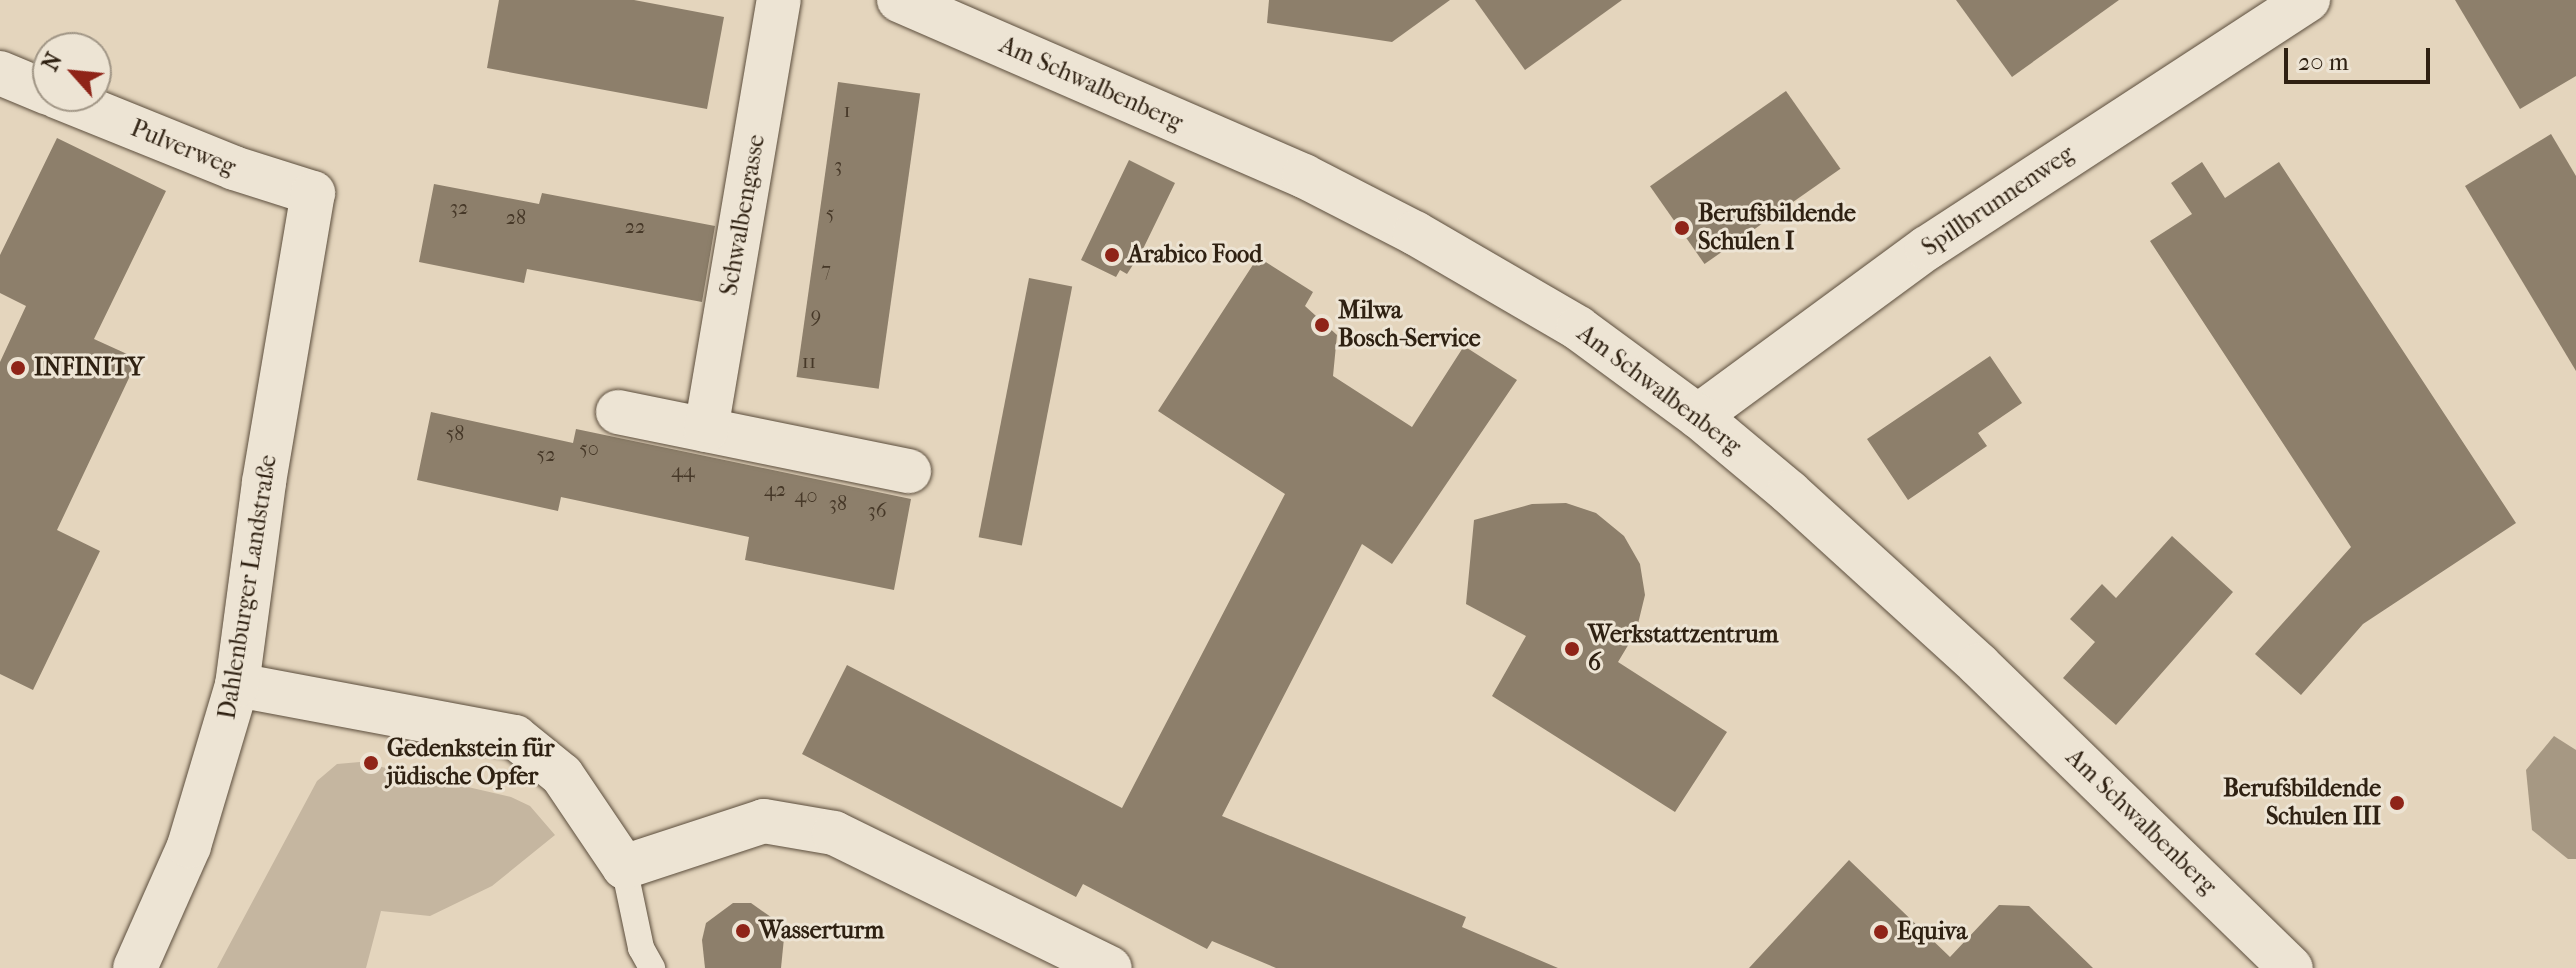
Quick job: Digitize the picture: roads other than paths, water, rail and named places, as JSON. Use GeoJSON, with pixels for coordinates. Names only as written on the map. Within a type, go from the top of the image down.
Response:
{"type":"FeatureCollection","features":[{"type":"Feature","properties":{"kind":"street","name":"Schwalbengasse"},"geometry":{"type":"LineString","coordinates":[[706,430],[779,0]]}},
{"type":"Feature","properties":{"kind":"street","name":"Am Schwalbenberg"},"geometry":{"type":"LineString","coordinates":[[899,0],[1304,176],[1415,233],[1578,328],[1698,416],[1979,665],[2291,968]]}},
{"type":"Feature","properties":{"kind":"street","name":"Spillbrunnenweg"},"geometry":{"type":"LineString","coordinates":[[1698,416],[1927,248],[2308,0]]}},
{"type":"Feature","properties":{"kind":"street"},"geometry":{"type":"LineString","coordinates":[[0,73],[32,86]]}},
{"type":"Feature","properties":{"kind":"street","name":"Pulverweg"},"geometry":{"type":"LineString","coordinates":[[96,112],[234,168],[313,193]]}},
{"type":"Feature","properties":{"kind":"street","name":"Dahlenburger Landstraße"},"geometry":{"type":"LineString","coordinates":[[135,968],[189,846],[237,685],[273,419],[313,193]]}},
{"type":"Feature","properties":{"kind":"street"},"geometry":{"type":"LineString","coordinates":[[618,412],[909,471]]}},
{"type":"Feature","properties":{"kind":"street"},"geometry":{"type":"LineString","coordinates":[[237,685],[515,737],[562,775],[624,867],[764,821],[834,833],[1110,968]]}},
{"type":"Feature","properties":{"kind":"lane"},"geometry":{"type":"LineString","coordinates":[[624,867],[641,948],[652,968]]}},
{"type":"Feature","properties":{"kind":"place","name":"Berufsbildende Schulen I"},"geometry":{"type":"Point","coordinates":[1682,228]}},
{"type":"Feature","properties":{"kind":"place","name":"Arabico Food"},"geometry":{"type":"Point","coordinates":[1112,255]}},
{"type":"Feature","properties":{"kind":"place","name":"Milwa Bosch-Service"},"geometry":{"type":"Point","coordinates":[1322,325]}},
{"type":"Feature","properties":{"kind":"place","name":"INFINITY"},"geometry":{"type":"Point","coordinates":[18,368]}},
{"type":"Feature","properties":{"kind":"place","name":"Werkstattzentrum 6"},"geometry":{"type":"Point","coordinates":[1572,649]}},
{"type":"Feature","properties":{"kind":"place","name":"Gedenkstein für jüdische Opfer"},"geometry":{"type":"Point","coordinates":[371,763]}},
{"type":"Feature","properties":{"kind":"place","name":"Berufsbildende Schulen III"},"geometry":{"type":"Point","coordinates":[2397,803]}},
{"type":"Feature","properties":{"kind":"place","name":"Wasserturm"},"geometry":{"type":"Point","coordinates":[743,931]}},
{"type":"Feature","properties":{"kind":"place","name":"Equiva"},"geometry":{"type":"Point","coordinates":[1881,932]}}]}
